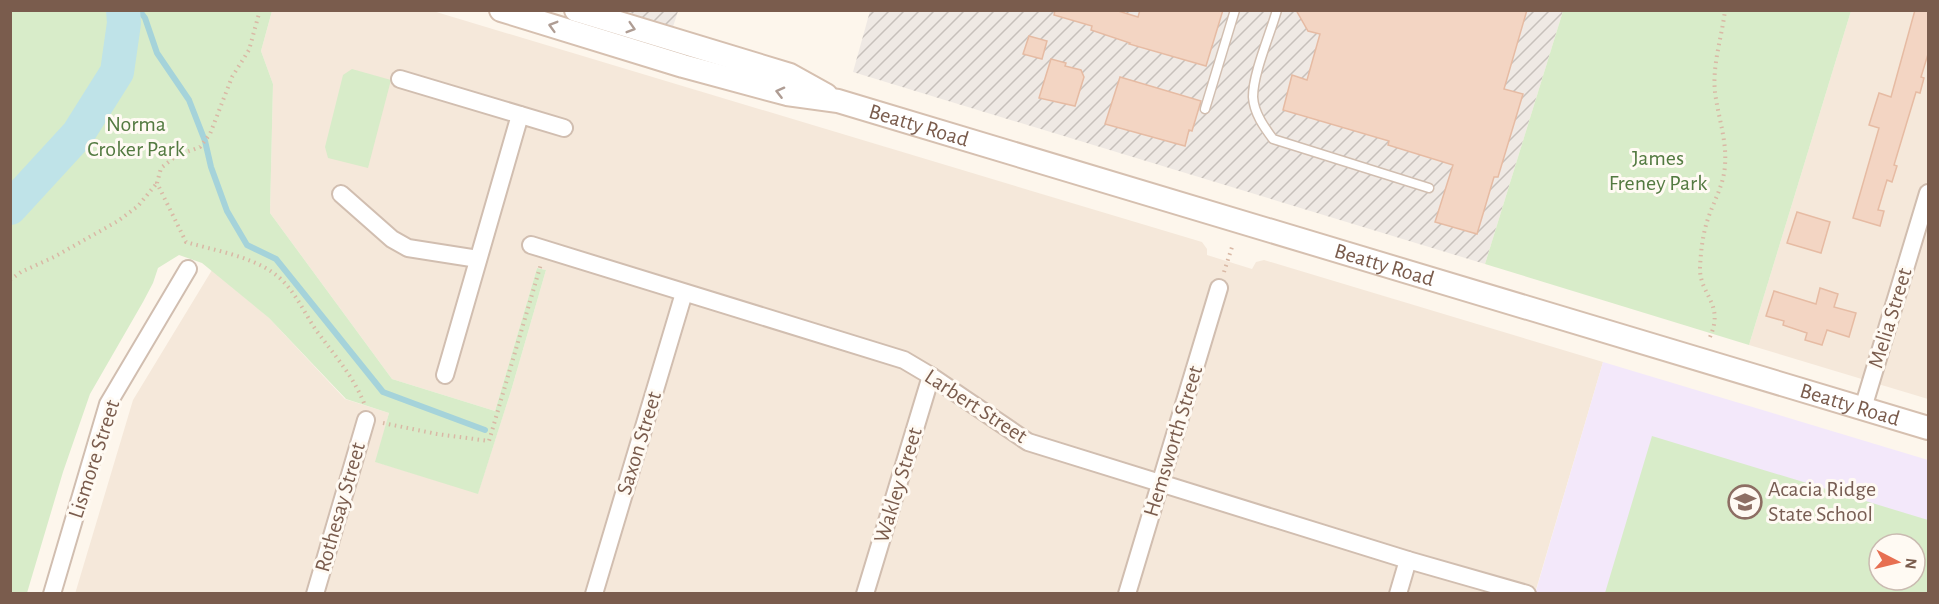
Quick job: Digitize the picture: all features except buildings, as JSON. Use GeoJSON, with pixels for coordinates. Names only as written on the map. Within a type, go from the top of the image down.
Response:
{"type":"FeatureCollection","features":[{"type":"Feature","properties":{"kind":"main road","name":"Beatty Road"},"geometry":{"type":"LineString","coordinates":[[501,10],[695,69],[787,94],[838,101],[1929,428]]}},
{"type":"Feature","properties":{"kind":"main road","name":"Beatty Road"},"geometry":{"type":"LineString","coordinates":[[576,10],[790,75],[838,101]]}},
{"type":"Feature","properties":{"kind":"street"},"geometry":{"type":"LineString","coordinates":[[400,79],[564,128]]}},
{"type":"Feature","properties":{"kind":"street"},"geometry":{"type":"LineString","coordinates":[[445,375],[520,115]]}},
{"type":"Feature","properties":{"kind":"street","name":"Melia Street"},"geometry":{"type":"LineString","coordinates":[[1863,408],[1929,193]]}},
{"type":"Feature","properties":{"kind":"street"},"geometry":{"type":"LineString","coordinates":[[341,194],[392,239],[408,248],[478,258]]}},
{"type":"Feature","properties":{"kind":"street","name":"Larbert Street"},"geometry":{"type":"LineString","coordinates":[[539,247],[904,360],[1028,442],[1408,560],[1527,594]]}},
{"type":"Feature","properties":{"kind":"street","name":"Lismore Street"},"geometry":{"type":"LineString","coordinates":[[52,594],[108,404],[188,269]]}},
{"type":"Feature","properties":{"kind":"street","name":"Hemsworth Street"},"geometry":{"type":"LineString","coordinates":[[1127,594],[1219,288]]}},
{"type":"Feature","properties":{"kind":"street","name":"Saxon Street"},"geometry":{"type":"LineString","coordinates":[[594,594],[684,293]]}},
{"type":"Feature","properties":{"kind":"street","name":"Wakley Street"},"geometry":{"type":"LineString","coordinates":[[865,594],[931,376]]}},
{"type":"Feature","properties":{"kind":"street","name":"Rothesay Street"},"geometry":{"type":"LineString","coordinates":[[315,594],[366,420]]}},
{"type":"Feature","properties":{"kind":"street"},"geometry":{"type":"LineString","coordinates":[[1398,594],[1408,560]]}},
{"type":"Feature","properties":{"kind":"lane"},"geometry":{"type":"LineString","coordinates":[[1205,109],[1235,10]]}},
{"type":"Feature","properties":{"kind":"lane"},"geometry":{"type":"LineString","coordinates":[[1277,10],[1253,99],[1260,121],[1273,139],[1429,188]]}},
{"type":"Feature","properties":{"kind":"path"},"geometry":{"type":"LineString","coordinates":[[10,280],[118,221],[138,206],[157,183],[161,168],[176,156],[200,147],[210,134],[232,77],[249,50],[260,10]]}},
{"type":"Feature","properties":{"kind":"path"},"geometry":{"type":"LineString","coordinates":[[1710,337],[1715,326],[1715,311],[1700,272],[1704,234],[1723,181],[1725,164],[1724,138],[1715,91],[1719,42],[1725,10]]}},
{"type":"Feature","properties":{"kind":"path"},"geometry":{"type":"LineString","coordinates":[[157,183],[186,242],[249,260],[273,273],[292,292],[316,330],[347,369],[366,408],[366,420],[437,434],[489,441],[539,247]]}},
{"type":"Feature","properties":{"kind":"path"},"geometry":{"type":"LineString","coordinates":[[1219,288],[1233,244]]}},
{"type":"Feature","properties":{"kind":"shaded area"},"geometry":{"type":"Polygon","coordinates":[[[272,11],[433,11],[1202,242],[1207,249],[1207,255],[1252,269],[1256,262],[1264,260],[1603,362],[1535,593],[75,594],[133,400],[212,270],[269,318],[345,399],[389,413],[376,462],[478,493],[511,391],[546,270],[537,268],[495,411],[392,379],[270,213],[273,84],[261,51],[272,11]]]}},
{"type":"Feature","properties":{"kind":"shaded area"},"geometry":{"type":"Polygon","coordinates":[[[626,11],[678,11],[672,30],[626,11]]]}},
{"type":"Feature","properties":{"kind":"shaded area"},"geometry":{"type":"Polygon","coordinates":[[[870,11],[1563,11],[1485,264],[853,72],[870,11]]]}},
{"type":"Feature","properties":{"kind":"shaded area"},"geometry":{"type":"Polygon","coordinates":[[[1851,11],[1928,11],[1928,399],[1749,345],[1851,11]]]}},
{"type":"Feature","properties":{"kind":"shaded area","name":"Acacia Ridge State School"},"geometry":{"type":"Polygon","coordinates":[[[1603,362],[1928,460],[1928,593],[1535,594],[1603,362]]]}},
{"type":"Feature","properties":{"kind":"green space","name":"Norma Croker Park"},"geometry":{"type":"Polygon","coordinates":[[[10,11],[272,11],[261,51],[273,84],[270,213],[392,379],[495,411],[537,268],[546,270],[478,494],[375,462],[389,413],[346,399],[269,318],[202,263],[179,255],[158,268],[143,302],[90,394],[63,472],[27,593],[11,593],[10,11]]]}},
{"type":"Feature","properties":{"kind":"green space","name":"James Freney Park"},"geometry":{"type":"Polygon","coordinates":[[[1563,11],[1851,11],[1749,345],[1485,264],[1563,11]]]}},
{"type":"Feature","properties":{"kind":"green space"},"geometry":{"type":"Polygon","coordinates":[[[352,69],[391,80],[368,168],[328,158],[325,147],[343,75],[352,69]]]}},
{"type":"Feature","properties":{"kind":"green space"},"geometry":{"type":"Polygon","coordinates":[[[1652,436],[1928,520],[1928,593],[1605,593],[1652,436]]]}},
{"type":"Feature","properties":{"kind":"waterway"},"geometry":{"type":"LineString","coordinates":[[10,208],[78,134],[117,72],[124,23],[123,10]]}},
{"type":"Feature","properties":{"kind":"waterway"},"geometry":{"type":"LineString","coordinates":[[139,10],[145,18],[157,53],[189,100],[205,141],[211,167],[227,211],[247,245],[276,259],[383,392],[485,430]]}},
{"type":"Feature","properties":{"kind":"place","name":"Acacia Ridge State School"},"geometry":{"type":"Point","coordinates":[1745,502]}}]}
